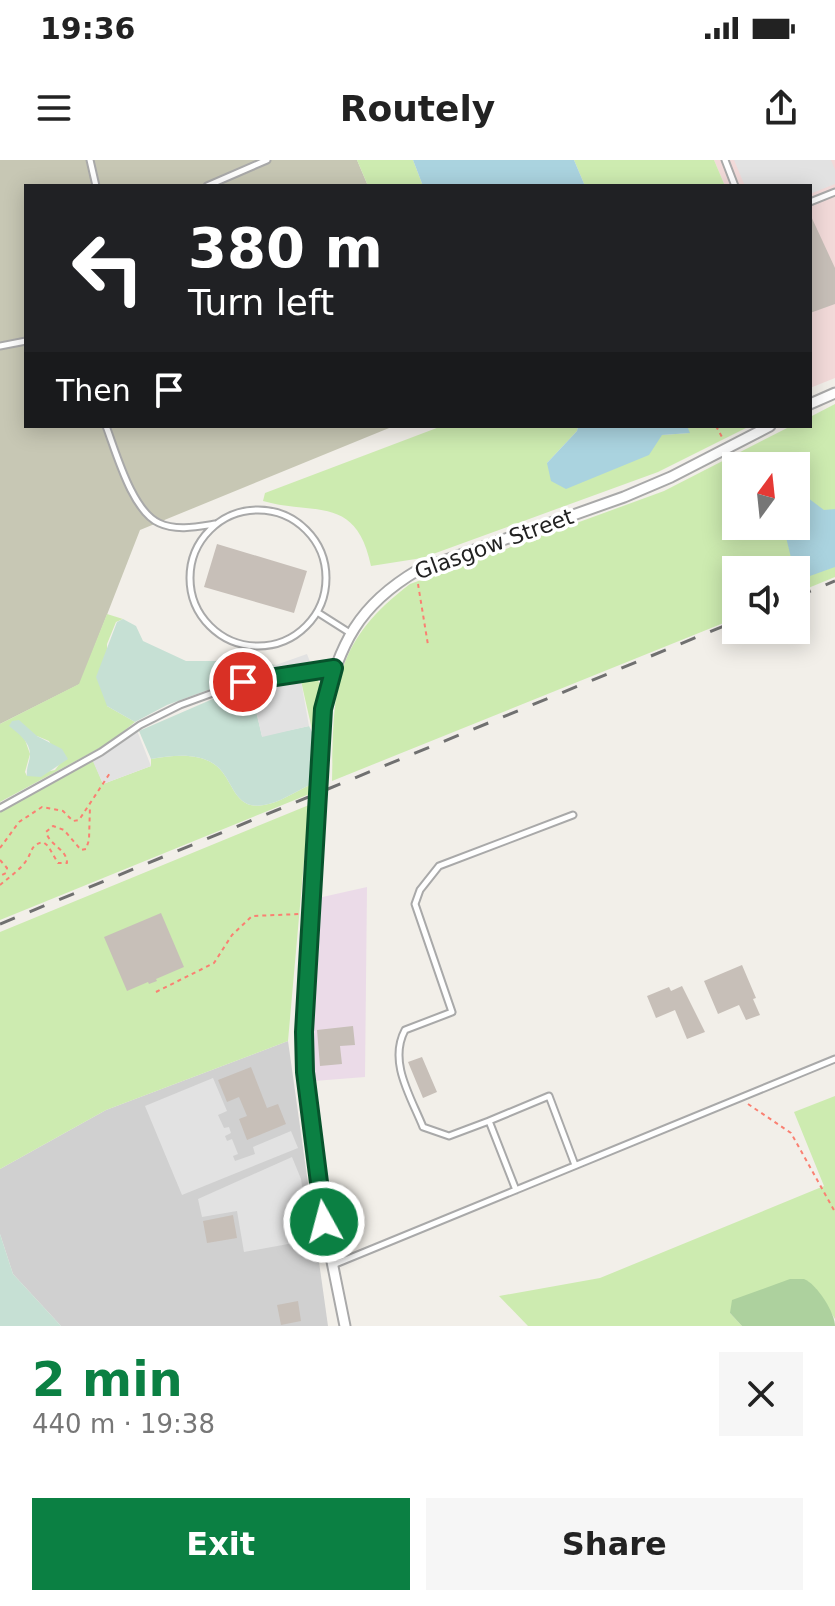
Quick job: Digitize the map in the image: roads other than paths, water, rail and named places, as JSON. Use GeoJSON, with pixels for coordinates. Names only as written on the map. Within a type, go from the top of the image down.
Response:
{"type":"FeatureCollection","features":[{"type":"Feature","properties":{"kind":"street"},"geometry":{"type":"LineString","coordinates":[[812,403],[835,393]]}},
{"type":"Feature","properties":{"kind":"street","name":"Glasgow Street"},"geometry":{"type":"LineString","coordinates":[[345,1326],[324,1222],[305,1072],[304,1032],[323,709],[334,668],[350,633],[389,588],[418,570],[624,497],[671,477],[766,428]]}},
{"type":"Feature","properties":{"kind":"lane"},"geometry":{"type":"LineString","coordinates":[[90,160],[96,184]]}},
{"type":"Feature","properties":{"kind":"lane"},"geometry":{"type":"LineString","coordinates":[[212,184],[267,160]]}},
{"type":"Feature","properties":{"kind":"lane"},"geometry":{"type":"LineString","coordinates":[[725,160],[734,184]]}},
{"type":"Feature","properties":{"kind":"lane"},"geometry":{"type":"LineString","coordinates":[[812,201],[835,192]]}},
{"type":"Feature","properties":{"kind":"lane"},"geometry":{"type":"LineString","coordinates":[[0,346],[24,341]]}},
{"type":"Feature","properties":{"kind":"lane"},"geometry":{"type":"LineString","coordinates":[[107,428],[133,498],[157,523],[187,529],[220,524]]}},
{"type":"Feature","properties":{"kind":"lane"},"geometry":{"type":"LineString","coordinates":[[251,511],[275,512],[296,522],[313,538],[324,558],[327,582],[322,605],[317,612],[309,624],[292,638],[272,645],[251,646],[230,640],[212,629],[199,612],[192,592],[191,571],[196,550],[210,531],[228,517],[251,511]]}},
{"type":"Feature","properties":{"kind":"lane"},"geometry":{"type":"LineString","coordinates":[[317,612],[350,633]]}},
{"type":"Feature","properties":{"kind":"lane"},"geometry":{"type":"LineString","coordinates":[[0,808],[101,752],[140,725],[180,705],[243,682],[334,668]]}},
{"type":"Feature","properties":{"kind":"lane"},"geometry":{"type":"LineString","coordinates":[[573,815],[439,866],[420,890],[415,904],[452,1012],[405,1030],[398,1043],[399,1065],[423,1127],[449,1136],[549,1096],[575,1165]]}},
{"type":"Feature","properties":{"kind":"lane"},"geometry":{"type":"LineString","coordinates":[[332,1265],[835,1059]]}},
{"type":"Feature","properties":{"kind":"lane"},"geometry":{"type":"LineString","coordinates":[[489,1121],[516,1190]]}},
{"type":"Feature","properties":{"kind":"water"},"geometry":{"type":"Polygon","coordinates":[[[413,160],[574,160],[584,184],[422,184],[413,160]]]}},
{"type":"Feature","properties":{"kind":"water"},"geometry":{"type":"Polygon","coordinates":[[[578,428],[688,428],[690,433],[662,435],[649,455],[566,489],[551,481],[547,463],[578,428]]]}},
{"type":"Feature","properties":{"kind":"water"},"geometry":{"type":"Polygon","coordinates":[[[810,500],[824,510],[835,509],[835,567],[810,576],[810,556],[791,556],[787,540],[810,540],[810,500]]]}},
{"type":"Feature","properties":{"kind":"railway"},"geometry":{"type":"LineString","coordinates":[[810,591],[835,581]]}},
{"type":"Feature","properties":{"kind":"railway"},"geometry":{"type":"LineString","coordinates":[[0,924],[722,627]]}}]}
